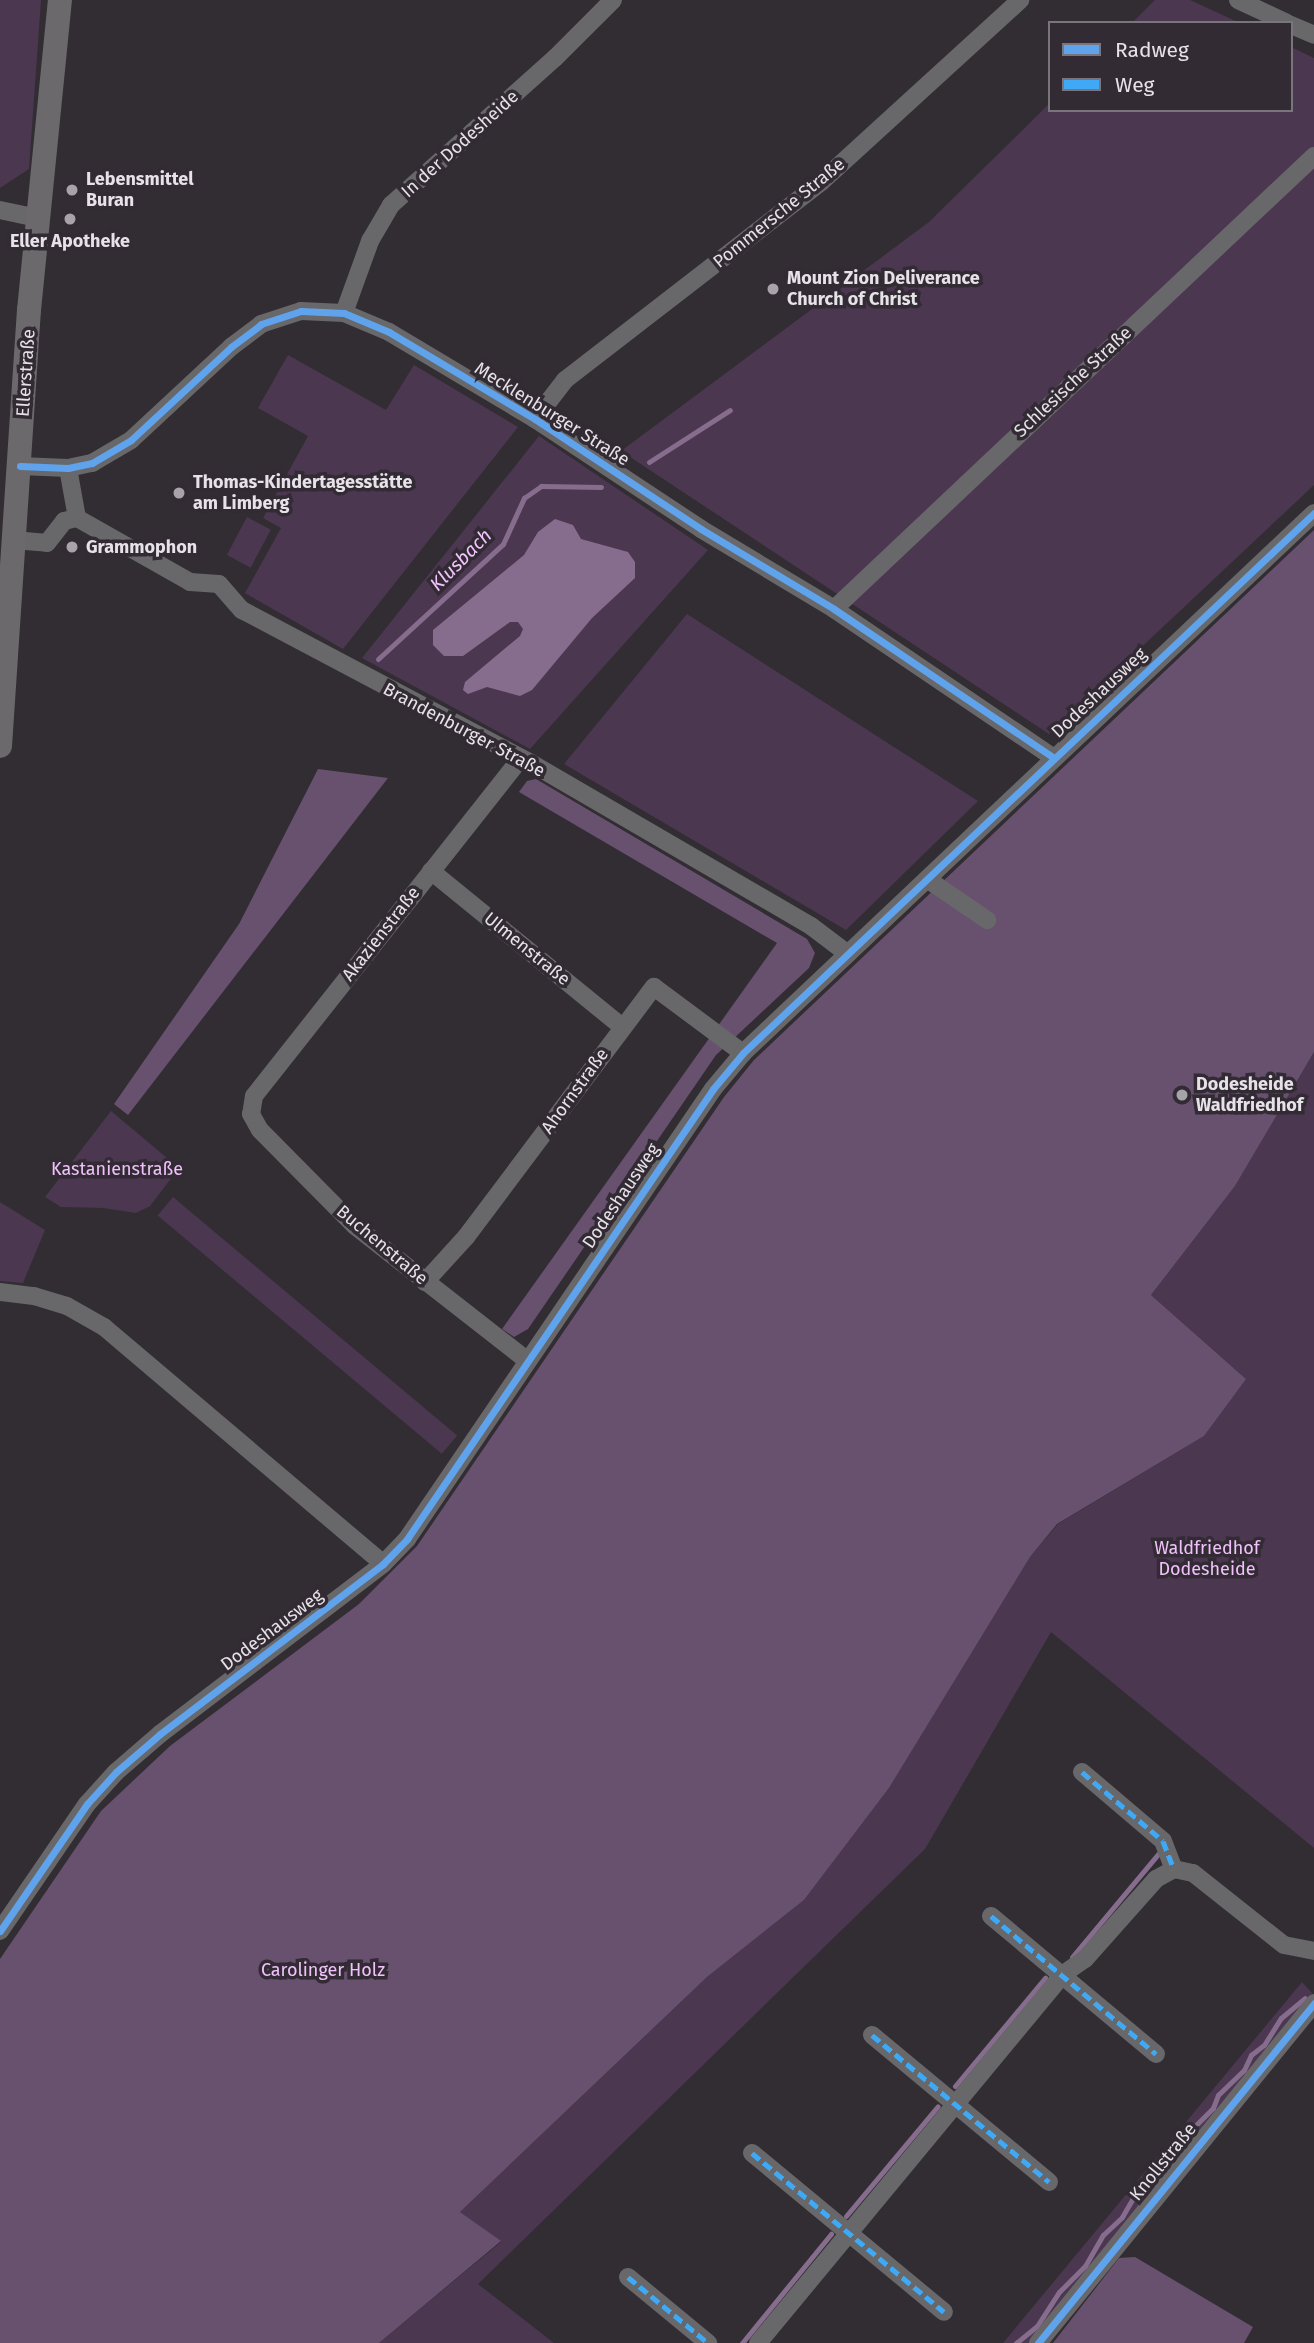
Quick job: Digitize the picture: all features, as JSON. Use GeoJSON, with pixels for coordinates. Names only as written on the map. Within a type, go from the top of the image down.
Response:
{"type":"FeatureCollection","features":[{"type":"Feature","properties":{"kind":"street","name":"Ellerstraße"},"geometry":{"type":"LineString","coordinates":[[0,746],[5,624],[14,540],[38,218],[55,71],[60,0]]}},
{"type":"Feature","properties":{"kind":"street","name":"In der Dodesheide"},"geometry":{"type":"LineString","coordinates":[[344,313],[370,240],[391,205],[555,58],[613,0]]}},
{"type":"Feature","properties":{"kind":"street","name":"Pommersche Straße"},"geometry":{"type":"LineString","coordinates":[[535,419],[565,380],[821,182],[1020,0]]}},
{"type":"Feature","properties":{"kind":"street"},"geometry":{"type":"LineString","coordinates":[[1238,0],[1283,21]]}},
{"type":"Feature","properties":{"kind":"street"},"geometry":{"type":"LineString","coordinates":[[1293,26],[1314,35]]}},
{"type":"Feature","properties":{"kind":"street","name":"Schlesische Straße"},"geometry":{"type":"LineString","coordinates":[[834,609],[1314,156]]}},
{"type":"Feature","properties":{"kind":"street"},"geometry":{"type":"LineString","coordinates":[[0,210],[38,218]]}},
{"type":"Feature","properties":{"kind":"street","name":"Mecklenburger Straße"},"geometry":{"type":"LineString","coordinates":[[20,466],[68,468],[92,463],[131,440],[231,347],[261,324],[301,311],[344,313],[389,332],[535,419],[701,529],[834,609],[1054,758]]}},
{"type":"Feature","properties":{"kind":"street"},"geometry":{"type":"LineString","coordinates":[[14,540],[47,543],[64,521],[77,518],[68,468]]}},
{"type":"Feature","properties":{"kind":"street","name":"Dodeshausweg"},"geometry":{"type":"LineString","coordinates":[[0,1931],[87,1804],[116,1772],[160,1734],[383,1564],[407,1539],[713,1089],[743,1053],[1314,513]]}},
{"type":"Feature","properties":{"kind":"street","name":"Brandenburger Straße"},"geometry":{"type":"LineString","coordinates":[[77,518],[190,582],[219,584],[242,610],[520,758],[811,926],[848,954]]}},
{"type":"Feature","properties":{"kind":"street","name":"Akazienstraße"},"geometry":{"type":"LineString","coordinates":[[251,1114],[254,1096],[520,758]]}},
{"type":"Feature","properties":{"kind":"street","name":"Ulmenstraße"},"geometry":{"type":"LineString","coordinates":[[431,871],[622,1027]]}},
{"type":"Feature","properties":{"kind":"street"},"geometry":{"type":"LineString","coordinates":[[927,879],[986,920]]}},
{"type":"Feature","properties":{"kind":"street","name":"Ahornstraße"},"geometry":{"type":"LineString","coordinates":[[425,1282],[466,1237],[654,987],[743,1053]]}},
{"type":"Feature","properties":{"kind":"street","name":"Buchenstraße"},"geometry":{"type":"LineString","coordinates":[[251,1114],[260,1130],[355,1226],[528,1361]]}},
{"type":"Feature","properties":{"kind":"street"},"geometry":{"type":"LineString","coordinates":[[0,1292],[34,1296],[67,1306],[104,1326],[383,1564]]}},
{"type":"Feature","properties":{"kind":"street"},"geometry":{"type":"LineString","coordinates":[[1082,1772],[1163,1841],[1174,1869]]}},
{"type":"Feature","properties":{"kind":"street"},"geometry":{"type":"LineString","coordinates":[[758,2343],[1062,1975],[1085,1959],[1156,1879],[1174,1869],[1193,1873],[1284,1945],[1314,1951]]}},
{"type":"Feature","properties":{"kind":"street"},"geometry":{"type":"LineString","coordinates":[[991,1916],[1156,2053]]}},
{"type":"Feature","properties":{"kind":"street","name":"Knollstraße"},"geometry":{"type":"LineString","coordinates":[[1038,2343],[1314,2003]]}},
{"type":"Feature","properties":{"kind":"street"},"geometry":{"type":"LineString","coordinates":[[872,2035],[1049,2182]]}},
{"type":"Feature","properties":{"kind":"street"},"geometry":{"type":"LineString","coordinates":[[751,2152],[944,2312]]}},
{"type":"Feature","properties":{"kind":"street"},"geometry":{"type":"LineString","coordinates":[[628,2277],[708,2343]]}},
{"type":"Feature","properties":{"kind":"green space"},"geometry":{"type":"Polygon","coordinates":[[[0,0],[41,0],[29,169],[0,188],[0,0]]]}},
{"type":"Feature","properties":{"kind":"green space"},"geometry":{"type":"Polygon","coordinates":[[[1155,0],[1190,0],[1236,21],[1134,21],[1155,0]]]}},
{"type":"Feature","properties":{"kind":"green space"},"geometry":{"type":"Polygon","coordinates":[[[1293,48],[1314,58],[1314,485],[1049,734],[621,451],[929,222],[1048,105],[1048,112],[1293,112],[1293,48]]]}},
{"type":"Feature","properties":{"kind":"green space"},"geometry":{"type":"Polygon","coordinates":[[[288,355],[386,410],[414,365],[518,427],[343,649],[245,593],[281,528],[263,518],[308,436],[258,408],[288,355]]]}},
{"type":"Feature","properties":{"kind":"green space"},"geometry":{"type":"Polygon","coordinates":[[[539,436],[708,550],[530,749],[362,658],[539,436]]]}},
{"type":"Feature","properties":{"kind":"green space"},"geometry":{"type":"Polygon","coordinates":[[[247,517],[271,530],[251,568],[227,555],[247,517]]]}},
{"type":"Feature","properties":{"kind":"green space","name":"Carolinger Holz"},"geometry":{"type":"Polygon","coordinates":[[[1314,530],[1314,1052],[1235,1186],[1151,1295],[1246,1379],[1204,1436],[1057,1524],[1030,1557],[889,1788],[804,1900],[707,1977],[460,2212],[501,2241],[379,2343],[0,2343],[0,1959],[101,1811],[170,1746],[359,1604],[417,1546],[724,1097],[754,1060],[1314,530]]]}},
{"type":"Feature","properties":{"kind":"green space"},"geometry":{"type":"Polygon","coordinates":[[[687,614],[978,801],[846,930],[564,764],[687,614]]]}},
{"type":"Feature","properties":{"kind":"green space"},"geometry":{"type":"Polygon","coordinates":[[[318,769],[388,778],[128,1115],[114,1104],[239,924],[318,769]]]}},
{"type":"Feature","properties":{"kind":"green space"},"geometry":{"type":"Polygon","coordinates":[[[536,779],[807,939],[815,953],[809,968],[716,1055],[528,1329],[514,1337],[502,1329],[777,943],[519,792],[527,781],[536,779]]]}},
{"type":"Feature","properties":{"kind":"green space","name":"Waldfriedhof Dodesheide"},"geometry":{"type":"Polygon","coordinates":[[[1314,1052],[1314,1848],[1051,1632],[925,1849],[478,2284],[554,2343],[379,2343],[501,2242],[460,2212],[707,1977],[804,1900],[889,1788],[1030,1557],[1058,1524],[1204,1436],[1245,1378],[1151,1295],[1235,1186],[1314,1052]]]}},
{"type":"Feature","properties":{"kind":"green space","name":"Kastanienstraße"},"geometry":{"type":"Polygon","coordinates":[[[111,1111],[179,1168],[150,1206],[136,1213],[103,1208],[61,1207],[45,1197],[111,1111]]]}},
{"type":"Feature","properties":{"kind":"green space"},"geometry":{"type":"Polygon","coordinates":[[[173,1197],[457,1435],[442,1454],[158,1215],[173,1197]]]}},
{"type":"Feature","properties":{"kind":"green space"},"geometry":{"type":"Polygon","coordinates":[[[0,1202],[45,1230],[23,1283],[0,1281],[0,1202]]]}},
{"type":"Feature","properties":{"kind":"green space"},"geometry":{"type":"Polygon","coordinates":[[[1302,1982],[1314,1995],[1030,2343],[1003,2343],[1302,1982]]]}},
{"type":"Feature","properties":{"kind":"green space"},"geometry":{"type":"Polygon","coordinates":[[[1135,2257],[1253,2327],[1244,2343],[1053,2343],[1119,2258],[1135,2257]]]}},
{"type":"Feature","properties":{"kind":"shaded area"},"geometry":{"type":"Polygon","coordinates":[[[555,519],[573,525],[581,539],[628,552],[635,562],[635,578],[592,618],[532,690],[520,696],[487,687],[468,694],[463,690],[465,682],[520,636],[523,629],[518,622],[510,622],[463,656],[444,656],[433,645],[433,630],[524,555],[538,532],[555,519]]]}},
{"type":"Feature","properties":{"kind":"waterway","name":"Klusbach"},"geometry":{"type":"LineString","coordinates":[[649,462],[730,410]]}},
{"type":"Feature","properties":{"kind":"waterway","name":"Klusbach"},"geometry":{"type":"LineString","coordinates":[[378,659],[503,544],[524,498],[541,486],[601,487]]}},
{"type":"Feature","properties":{"kind":"waterway"},"geometry":{"type":"LineString","coordinates":[[1072,1957],[1158,1854]]}},
{"type":"Feature","properties":{"kind":"waterway"},"geometry":{"type":"LineString","coordinates":[[955,2086],[1045,1978]]}},
{"type":"Feature","properties":{"kind":"waterway"},"geometry":{"type":"LineString","coordinates":[[1016,2343],[1037,2326],[1059,2292],[1085,2266],[1103,2235],[1122,2217],[1134,2196],[1157,2175],[1176,2145],[1213,2108],[1218,2095],[1244,2070],[1251,2055],[1264,2045],[1281,2018],[1305,1998]]}},
{"type":"Feature","properties":{"kind":"waterway"},"geometry":{"type":"LineString","coordinates":[[846,2216],[938,2106]]}},
{"type":"Feature","properties":{"kind":"waterway"},"geometry":{"type":"LineString","coordinates":[[742,2343],[831,2234]]}},
{"type":"Feature","properties":{"kind":"marked path"},"geometry":{"type":"LineString","coordinates":[[1082,1772],[1163,1841],[1174,1869]]}},
{"type":"Feature","properties":{"kind":"marked path"},"geometry":{"type":"LineString","coordinates":[[991,1916],[1156,2054]]}},
{"type":"Feature","properties":{"kind":"marked path"},"geometry":{"type":"LineString","coordinates":[[872,2035],[1049,2182]]}},
{"type":"Feature","properties":{"kind":"marked path"},"geometry":{"type":"LineString","coordinates":[[752,2153],[944,2312]]}},
{"type":"Feature","properties":{"kind":"marked path"},"geometry":{"type":"LineString","coordinates":[[628,2277],[708,2343]]}},
{"type":"Feature","properties":{"kind":"cycle path"},"geometry":{"type":"LineString","coordinates":[[20,466],[68,468],[92,463],[131,440],[231,347],[261,324],[301,311],[344,313],[389,332],[535,419],[701,529],[834,609],[1054,758]]}},
{"type":"Feature","properties":{"kind":"cycle path"},"geometry":{"type":"LineString","coordinates":[[0,1931],[87,1804],[116,1772],[160,1734],[383,1564],[407,1539],[713,1089],[743,1053],[1314,513]]}},
{"type":"Feature","properties":{"kind":"cycle path"},"geometry":{"type":"LineString","coordinates":[[1038,2343],[1314,2003]]}},
{"type":"Feature","properties":{"kind":"place","name":"Lebensmittel Buran"},"geometry":{"type":"Point","coordinates":[72,190]}},
{"type":"Feature","properties":{"kind":"place","name":"Eller Apotheke"},"geometry":{"type":"Point","coordinates":[70,219]}},
{"type":"Feature","properties":{"kind":"place","name":"Mount Zion Deliverance Church of Christ"},"geometry":{"type":"Point","coordinates":[773,289]}},
{"type":"Feature","properties":{"kind":"place","name":"Thomas-Kindertagesstätte am Limberg"},"geometry":{"type":"Point","coordinates":[179,493]}},
{"type":"Feature","properties":{"kind":"place","name":"Grammophon"},"geometry":{"type":"Point","coordinates":[72,547]}},
{"type":"Feature","properties":{"kind":"place","name":"Dodesheide Waldfriedhof"},"geometry":{"type":"Point","coordinates":[1182,1095]}}]}
